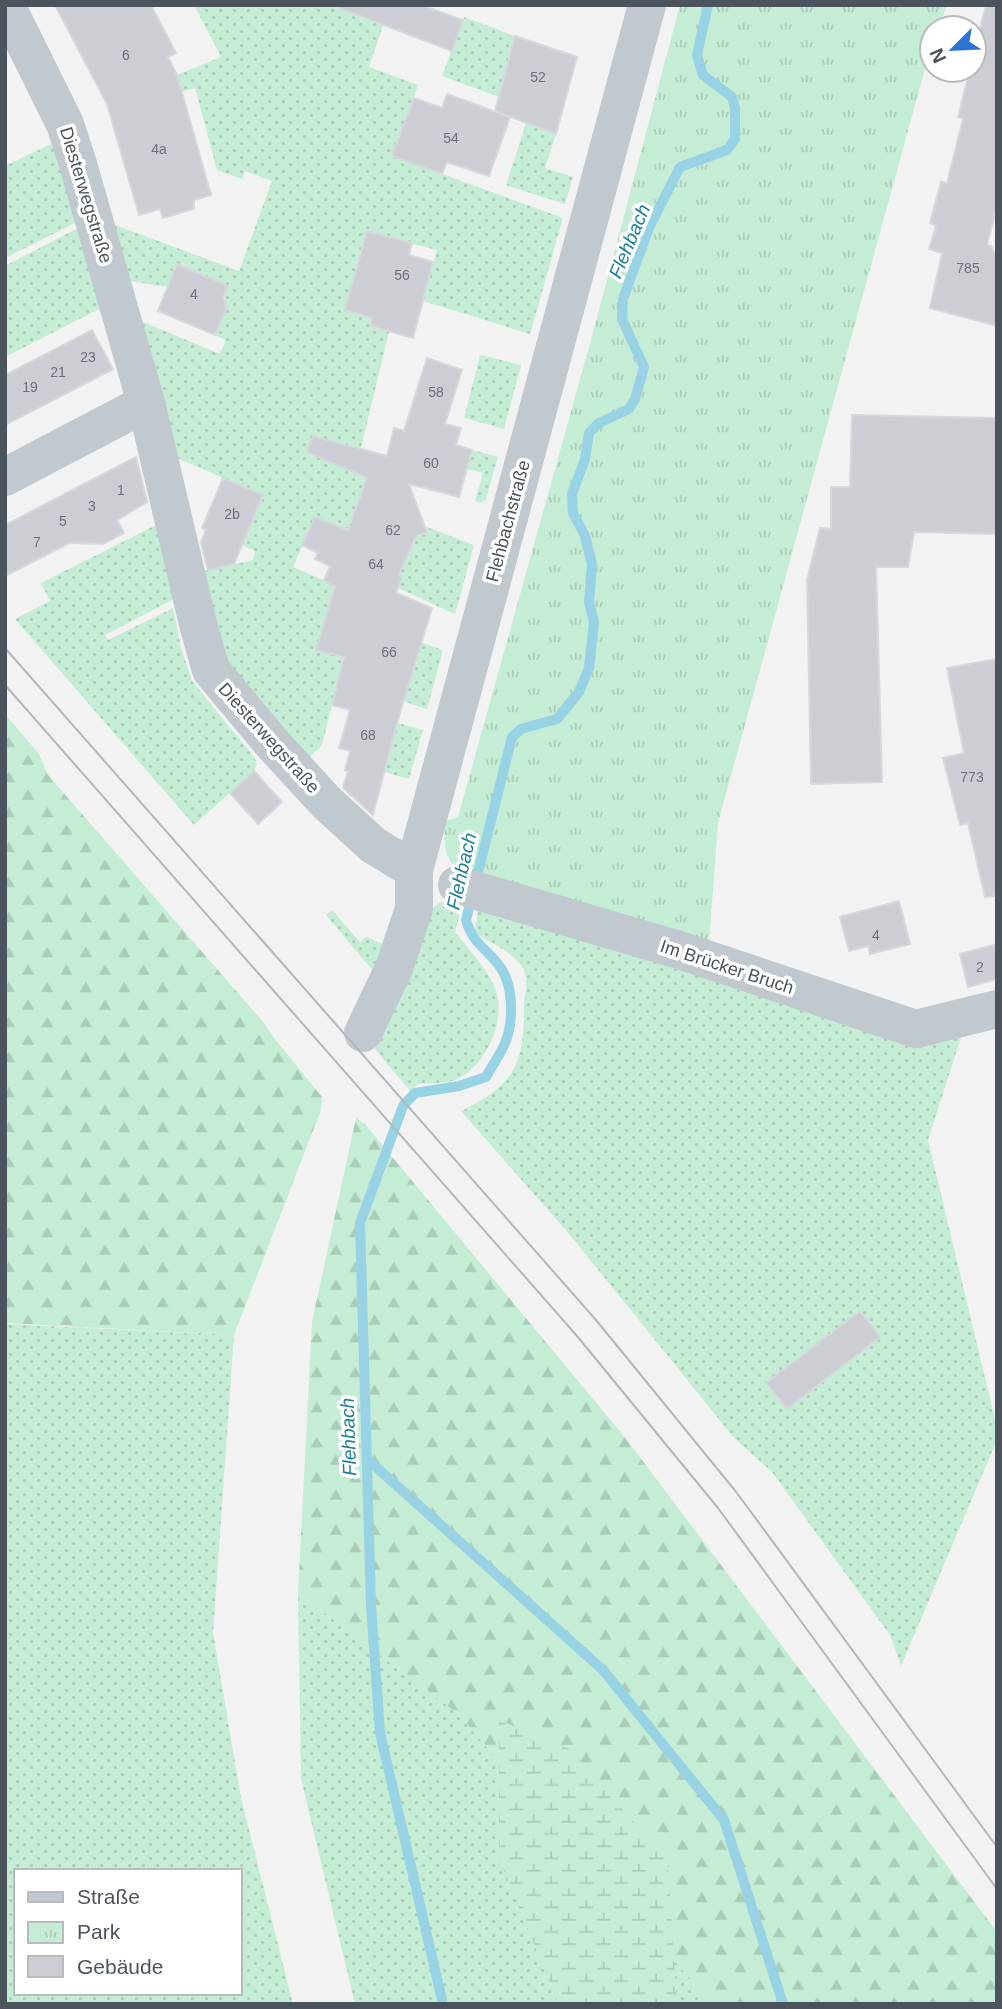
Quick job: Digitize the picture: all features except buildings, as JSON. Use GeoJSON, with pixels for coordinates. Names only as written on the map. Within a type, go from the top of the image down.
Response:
{"type":"FeatureCollection","features":[{"type":"Feature","properties":{"kind":"street","name":"Flehbachstraße"},"geometry":{"type":"LineString","coordinates":[[363,1033],[394,968],[414,909],[414,870],[648,5]]}},
{"type":"Feature","properties":{"kind":"street","name":"Diesterwegstraße"},"geometry":{"type":"LineString","coordinates":[[11,27],[65,124],[101,239],[145,402],[211,670],[326,802],[373,845],[414,870]]}},
{"type":"Feature","properties":{"kind":"street"},"geometry":{"type":"LineString","coordinates":[[5,477],[145,402]]}},
{"type":"Feature","properties":{"kind":"street","name":"Im Brücker Bruch"},"geometry":{"type":"LineString","coordinates":[[471,889],[676,949],[915,1029],[997,1009]]}},
{"type":"Feature","properties":{"kind":"green space"},"geometry":{"type":"Polygon","coordinates":[[[194,5],[390,5],[369,67],[418,85],[393,156],[563,218],[530,334],[423,301],[437,250],[366,232],[345,310],[372,318],[370,326],[389,332],[355,472],[367,478],[347,530],[315,517],[293,567],[395,611],[317,650],[344,657],[322,745],[308,759],[226,660],[203,571],[253,560],[255,551],[242,545],[263,495],[177,458],[141,321],[220,354],[226,340],[208,332],[228,286],[201,274],[168,287],[130,281],[112,224],[239,271],[272,181],[245,171],[242,179],[217,170],[195,88],[182,92],[177,75],[221,57],[194,5]]]}},
{"type":"Feature","properties":{"kind":"green space"},"geometry":{"type":"Polygon","coordinates":[[[680,5],[947,5],[943,14],[918,14],[918,84],[921,84],[718,823],[709,942],[455,868],[446,852],[445,821],[458,817],[591,340],[680,5]]]}},
{"type":"Feature","properties":{"kind":"green space"},"geometry":{"type":"Polygon","coordinates":[[[464,17],[515,36],[499,97],[442,76],[464,17]]]}},
{"type":"Feature","properties":{"kind":"green space"},"geometry":{"type":"Polygon","coordinates":[[[526,123],[556,134],[545,168],[573,177],[565,204],[506,185],[526,123]]]}},
{"type":"Feature","properties":{"kind":"green space"},"geometry":{"type":"Polygon","coordinates":[[[53,143],[77,222],[5,258],[5,166],[53,143]]]}},
{"type":"Feature","properties":{"kind":"green space"},"geometry":{"type":"Polygon","coordinates":[[[78,228],[101,308],[5,357],[5,266],[78,228]]]}},
{"type":"Feature","properties":{"kind":"green space"},"geometry":{"type":"Polygon","coordinates":[[[480,355],[521,365],[504,429],[464,418],[480,355]]]}},
{"type":"Feature","properties":{"kind":"green space"},"geometry":{"type":"Polygon","coordinates":[[[473,450],[498,457],[486,499],[481,503],[475,501],[483,473],[467,469],[473,450]]]}},
{"type":"Feature","properties":{"kind":"green space"},"geometry":{"type":"Polygon","coordinates":[[[158,524],[174,599],[105,635],[108,640],[173,608],[181,648],[192,681],[257,764],[254,771],[194,825],[15,619],[50,601],[41,583],[158,524]]]}},
{"type":"Feature","properties":{"kind":"green space"},"geometry":{"type":"Polygon","coordinates":[[[424,526],[474,545],[455,614],[398,588],[402,578],[399,574],[415,536],[424,526]]]}},
{"type":"Feature","properties":{"kind":"green space"},"geometry":{"type":"Polygon","coordinates":[[[420,642],[443,650],[427,709],[402,701],[420,642]]]}},
{"type":"Feature","properties":{"kind":"green space"},"geometry":{"type":"Polygon","coordinates":[[[5,714],[39,754],[48,775],[264,1023],[322,1097],[321,1110],[234,1335],[5,1323],[5,714]]]}},
{"type":"Feature","properties":{"kind":"green space"},"geometry":{"type":"Polygon","coordinates":[[[398,723],[423,730],[409,779],[384,772],[398,723]]]}},
{"type":"Feature","properties":{"kind":"green space"},"geometry":{"type":"Polygon","coordinates":[[[449,899],[463,902],[455,932],[490,977],[497,994],[498,1019],[490,1044],[475,1066],[455,1080],[418,1084],[411,1092],[375,1049],[394,1011],[431,910],[449,899]]]}},
{"type":"Feature","properties":{"kind":"green space"},"geometry":{"type":"Polygon","coordinates":[[[478,906],[689,966],[928,1046],[941,1039],[961,1037],[928,1140],[997,1428],[997,1440],[901,1666],[890,1635],[772,1472],[735,1439],[570,1235],[461,1111],[494,1092],[505,1081],[519,1057],[524,1025],[525,973],[517,960],[475,933],[478,906]]]}},
{"type":"Feature","properties":{"kind":"green space"},"geometry":{"type":"Polygon","coordinates":[[[332,910],[360,942],[366,937],[388,946],[374,972],[326,915],[332,910]]]}},
{"type":"Feature","properties":{"kind":"green space"},"geometry":{"type":"Polygon","coordinates":[[[356,1118],[365,1124],[627,1440],[997,1932],[997,2004],[712,2004],[457,1713],[298,1593],[312,1322],[356,1118]]]}},
{"type":"Feature","properties":{"kind":"green space"},"geometry":{"type":"Polygon","coordinates":[[[5,1324],[234,1335],[213,1633],[241,1798],[293,2004],[5,2004],[5,1324]]]}},
{"type":"Feature","properties":{"kind":"green space"},"geometry":{"type":"Polygon","coordinates":[[[298,1593],[457,1713],[712,2004],[355,2004],[301,1779],[298,1593]]]}},
{"type":"Feature","properties":{"kind":"green space"},"geometry":{"type":"Polygon","coordinates":[[[499,1720],[570,1749],[668,1862],[677,2004],[558,2004],[499,1858],[499,1720]]]}},
{"type":"Feature","properties":{"kind":"waterway","name":"Flehbach"},"geometry":{"type":"LineString","coordinates":[[443,2004],[380,1733],[371,1605],[360,1223],[403,1106],[415,1093],[459,1086],[486,1077],[508,1034],[511,1002],[507,981],[498,964],[476,940],[466,920],[512,737],[521,729],[557,719],[579,692],[589,668],[594,622],[589,602],[592,564],[585,536],[573,513],[572,494],[585,459],[589,433],[599,423],[629,409],[635,399],[644,367],[622,319],[623,299],[649,228],[680,167],[727,150],[735,139],[735,108],[732,97],[703,75],[697,55],[708,5]]}},
{"type":"Feature","properties":{"kind":"waterway"},"geometry":{"type":"LineString","coordinates":[[367,1459],[603,1670],[724,1820],[783,2004]]}},
{"type":"Feature","properties":{"kind":"tram line"},"geometry":{"type":"LineString","coordinates":[[5,648],[596,1320],[737,1493],[997,1847]]}},
{"type":"Feature","properties":{"kind":"tram line"},"geometry":{"type":"LineString","coordinates":[[5,685],[577,1336],[718,1508],[997,1889]]}}]}
